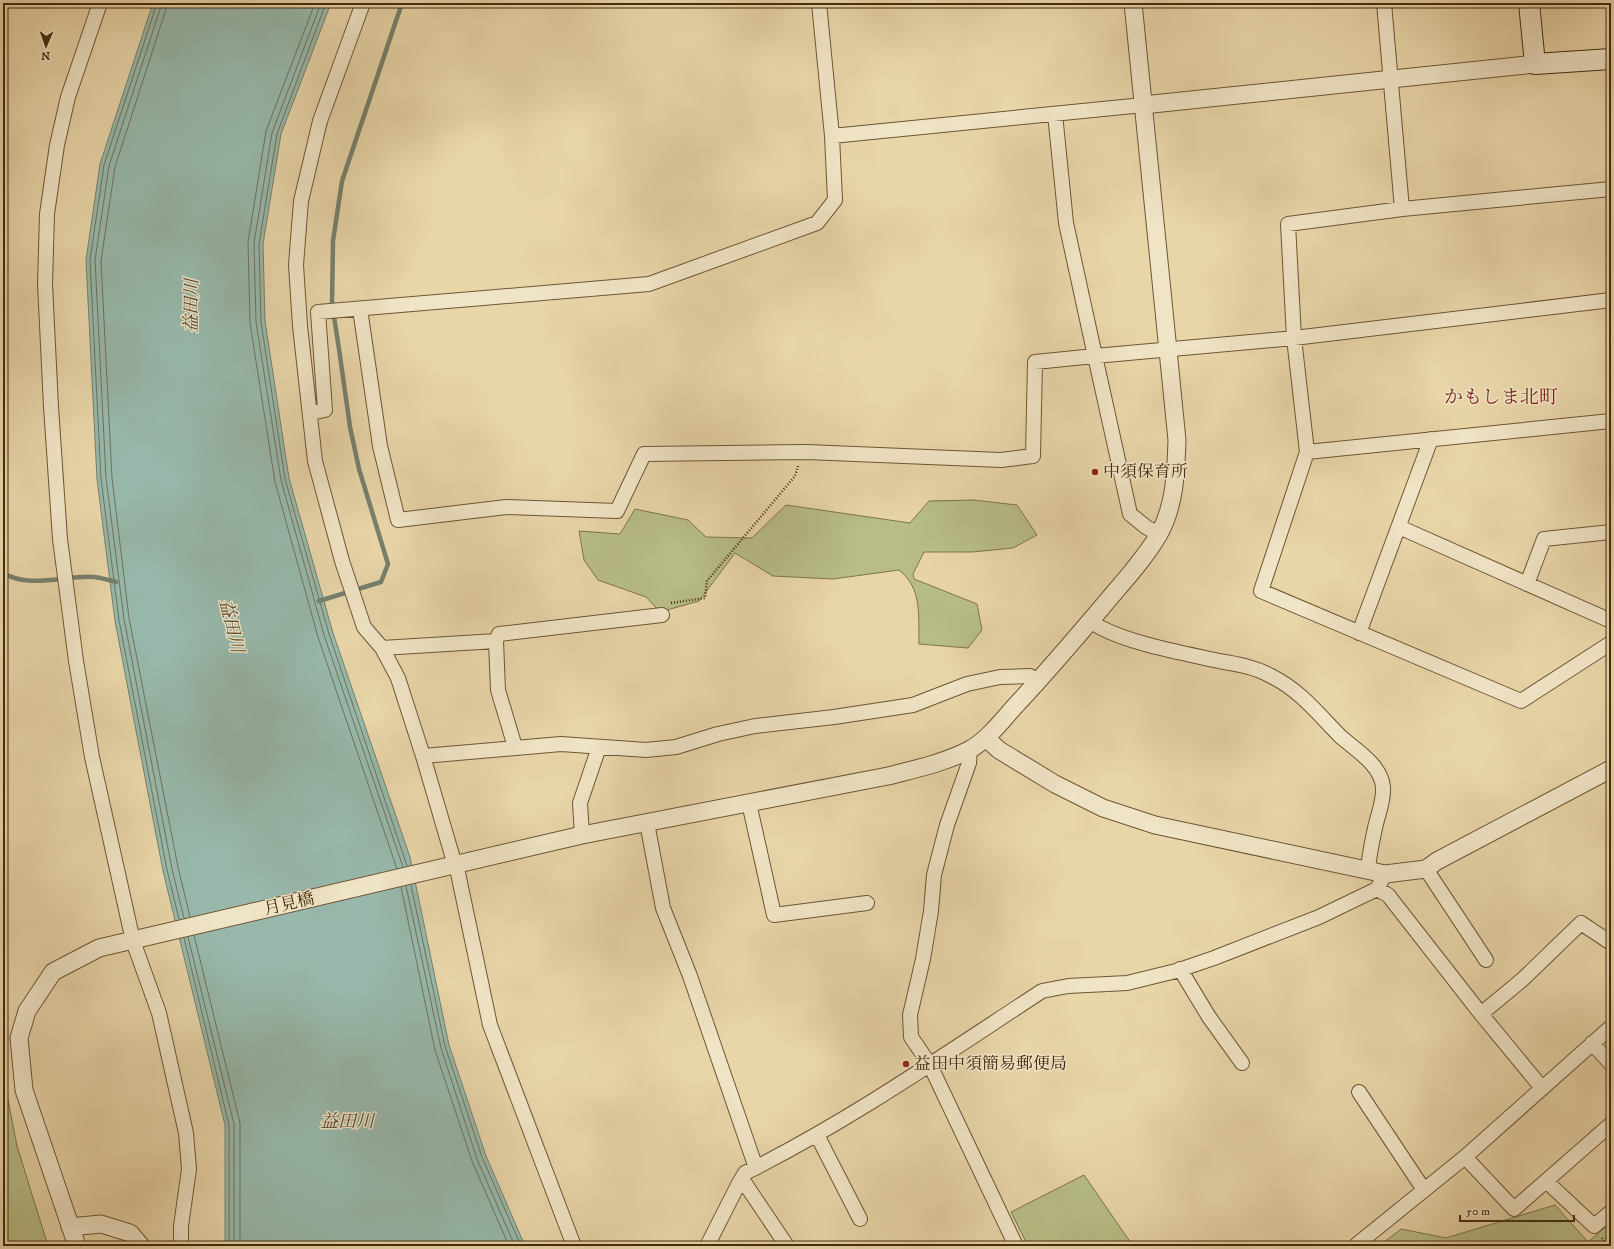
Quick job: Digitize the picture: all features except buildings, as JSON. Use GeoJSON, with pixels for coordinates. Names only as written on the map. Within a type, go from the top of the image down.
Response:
{"type":"FeatureCollection","features":[{"type":"Feature","properties":{"kind":"main road"},"geometry":{"type":"LineString","coordinates":[[1530,3],[1535,64],[1611,59]]}},
{"type":"Feature","properties":{"kind":"street"},"geometry":{"type":"LineString","coordinates":[[100,3],[68,97],[57,145],[47,214],[45,284],[60,539],[76,661],[92,757],[138,940],[159,1013],[186,1133],[189,1168],[181,1226],[181,1246]]}},
{"type":"Feature","properties":{"kind":"street"},"geometry":{"type":"LineString","coordinates":[[363,3],[320,121],[301,201],[296,265],[300,326],[315,461],[342,561],[364,627],[382,648],[398,678],[452,855]]}},
{"type":"Feature","properties":{"kind":"street"},"geometry":{"type":"LineString","coordinates":[[310,413],[325,410],[318,312],[649,284],[817,223],[835,200],[832,136],[818,3]]}},
{"type":"Feature","properties":{"kind":"street","name":"月見橋"},"geometry":{"type":"LineString","coordinates":[[77,1246],[24,1090],[19,1038],[27,1010],[53,972],[99,948],[582,835],[888,776],[934,764],[970,750],[986,738],[1039,681],[1090,621],[1132,571],[1159,534],[1168,513],[1176,478],[1177,440],[1133,3]]}},
{"type":"Feature","properties":{"kind":"street"},"geometry":{"type":"LineString","coordinates":[[1384,3],[1402,209]]}},
{"type":"Feature","properties":{"kind":"street"},"geometry":{"type":"LineString","coordinates":[[832,136],[1535,64]]}},
{"type":"Feature","properties":{"kind":"street"},"geometry":{"type":"LineString","coordinates":[[1055,114],[1066,223],[1130,514],[1146,527],[1159,534]]}},
{"type":"Feature","properties":{"kind":"street"},"geometry":{"type":"LineString","coordinates":[[1611,189],[1402,209],[1288,224],[1294,338],[1308,452],[1261,591],[1521,701],[1611,644]]}},
{"type":"Feature","properties":{"kind":"street"},"geometry":{"type":"LineString","coordinates":[[360,309],[380,446],[398,520],[506,507],[617,511],[644,454],[801,452],[1001,460],[1034,456],[1035,362],[1294,338],[1611,300]]}},
{"type":"Feature","properties":{"kind":"street"},"geometry":{"type":"LineString","coordinates":[[1308,452],[1611,421]]}},
{"type":"Feature","properties":{"kind":"street"},"geometry":{"type":"LineString","coordinates":[[1359,633],[1431,439]]}},
{"type":"Feature","properties":{"kind":"street"},"geometry":{"type":"LineString","coordinates":[[1399,527],[1611,622]]}},
{"type":"Feature","properties":{"kind":"street"},"geometry":{"type":"LineString","coordinates":[[1528,584],[1544,539],[1611,532]]}},
{"type":"Feature","properties":{"kind":"street"},"geometry":{"type":"LineString","coordinates":[[515,747],[498,690],[496,641],[499,634],[662,615]]}},
{"type":"Feature","properties":{"kind":"street"},"geometry":{"type":"LineString","coordinates":[[1090,621],[1098,627],[1122,637],[1194,656],[1248,667],[1271,676],[1304,697],[1341,736],[1364,756],[1379,774],[1383,785],[1383,798],[1374,833],[1368,870]]}},
{"type":"Feature","properties":{"kind":"street"},"geometry":{"type":"LineString","coordinates":[[382,648],[496,641]]}},
{"type":"Feature","properties":{"kind":"street"},"geometry":{"type":"LineString","coordinates":[[423,756],[560,744],[646,750],[676,748],[718,734],[755,726],[886,710],[913,705],[967,684],[993,678],[1030,676],[1039,681]]}},
{"type":"Feature","properties":{"kind":"street"},"geometry":{"type":"LineString","coordinates":[[986,738],[999,750],[1055,784],[1103,808],[1155,825],[1386,874],[1426,869],[1437,861],[1611,769]]}},
{"type":"Feature","properties":{"kind":"street"},"geometry":{"type":"LineString","coordinates":[[582,835],[580,803],[599,747]]}},
{"type":"Feature","properties":{"kind":"street"},"geometry":{"type":"LineString","coordinates":[[970,750],[968,763],[947,825],[934,875],[931,911],[923,959],[910,1015],[911,1037],[930,1065],[1016,1246]]}},
{"type":"Feature","properties":{"kind":"street"},"geometry":{"type":"LineString","coordinates":[[749,803],[774,915],[867,903]]}},
{"type":"Feature","properties":{"kind":"street"},"geometry":{"type":"LineString","coordinates":[[646,823],[663,908],[690,976],[756,1168]]}},
{"type":"Feature","properties":{"kind":"street"},"geometry":{"type":"LineString","coordinates":[[1426,869],[1486,960]]}},
{"type":"Feature","properties":{"kind":"street"},"geometry":{"type":"LineString","coordinates":[[458,873],[490,1025],[574,1246]]}},
{"type":"Feature","properties":{"kind":"street"},"geometry":{"type":"LineString","coordinates":[[707,1246],[745,1174],[817,1135],[881,1097],[1042,991],[1068,986],[1127,983],[1214,958],[1319,917],[1377,889],[1386,874]]}},
{"type":"Feature","properties":{"kind":"street"},"geometry":{"type":"LineString","coordinates":[[1377,889],[1388,895],[1542,1088]]}},
{"type":"Feature","properties":{"kind":"street"},"geometry":{"type":"LineString","coordinates":[[1482,1014],[1522,980],[1581,923],[1611,944]]}},
{"type":"Feature","properties":{"kind":"street"},"geometry":{"type":"LineString","coordinates":[[1180,969],[1209,1017],[1242,1063]]}},
{"type":"Feature","properties":{"kind":"street"},"geometry":{"type":"LineString","coordinates":[[1355,1246],[1465,1156],[1611,1027]]}},
{"type":"Feature","properties":{"kind":"street"},"geometry":{"type":"LineString","coordinates":[[1592,1043],[1611,1064]]}},
{"type":"Feature","properties":{"kind":"street"},"geometry":{"type":"LineString","coordinates":[[1359,1092],[1424,1190]]}},
{"type":"Feature","properties":{"kind":"street"},"geometry":{"type":"LineString","coordinates":[[1465,1156],[1514,1209],[1611,1124]]}},
{"type":"Feature","properties":{"kind":"street"},"geometry":{"type":"LineString","coordinates":[[817,1135],[860,1219]]}},
{"type":"Feature","properties":{"kind":"street"},"geometry":{"type":"LineString","coordinates":[[742,1179],[788,1246]]}},
{"type":"Feature","properties":{"kind":"street"},"geometry":{"type":"LineString","coordinates":[[1546,1181],[1594,1226],[1611,1212]]}},
{"type":"Feature","properties":{"kind":"street"},"geometry":{"type":"LineString","coordinates":[[70,1228],[101,1224],[130,1233],[141,1246]]}},
{"type":"Feature","properties":{"kind":"path"},"geometry":{"type":"LineString","coordinates":[[662,615],[670,603],[705,598],[707,582],[795,476],[801,452]]}},
{"type":"Feature","properties":{"kind":"green space"},"geometry":{"type":"Polygon","coordinates":[[[973,500],[1017,505],[1037,535],[1013,548],[972,552],[924,552],[913,574],[914,579],[977,604],[982,630],[968,648],[919,644],[919,613],[916,594],[907,577],[899,570],[833,579],[773,576],[735,553],[699,601],[660,612],[646,597],[598,580],[584,560],[579,531],[620,534],[635,509],[688,520],[706,537],[752,538],[786,505],[910,523],[929,501],[973,500]]]}},
{"type":"Feature","properties":{"kind":"green space"},"geometry":{"type":"Polygon","coordinates":[[[3,1074],[17,1146],[48,1246],[3,1246],[3,1074]]]}},
{"type":"Feature","properties":{"kind":"green space"},"geometry":{"type":"Polygon","coordinates":[[[1084,1175],[1133,1246],[1028,1246],[1011,1212],[1084,1175]]]}},
{"type":"Feature","properties":{"kind":"green space"},"geometry":{"type":"Polygon","coordinates":[[[1555,1205],[1588,1242],[1611,1222],[1611,1246],[1379,1246],[1401,1229],[1446,1238],[1555,1205]]]}},
{"type":"Feature","properties":{"kind":"water","name":"益田川"},"geometry":{"type":"Polygon","coordinates":[[[153,3],[331,3],[281,134],[263,244],[265,321],[289,478],[333,633],[410,857],[449,1045],[486,1156],[525,1246],[225,1246],[225,1125],[163,871],[115,621],[97,479],[86,260],[100,164],[153,3]]]}},
{"type":"Feature","properties":{"kind":"waterway"},"geometry":{"type":"LineString","coordinates":[[319,601],[381,582],[388,564],[359,469],[350,427],[332,303],[333,241],[342,181],[402,3]]}},
{"type":"Feature","properties":{"kind":"waterway"},"geometry":{"type":"LineString","coordinates":[[3,573],[13,578],[36,581],[94,577],[116,582]]}},
{"type":"Feature","properties":{"kind":"place","name":"中須保育所"},"geometry":{"type":"Point","coordinates":[1095,472]}},
{"type":"Feature","properties":{"kind":"place","name":"益田中須簡易郵便局"},"geometry":{"type":"Point","coordinates":[906,1064]}},
{"type":"Feature","properties":{"kind":"district","name":"かもしま北町"},"geometry":{"type":"Point","coordinates":[1501,397]}}]}
